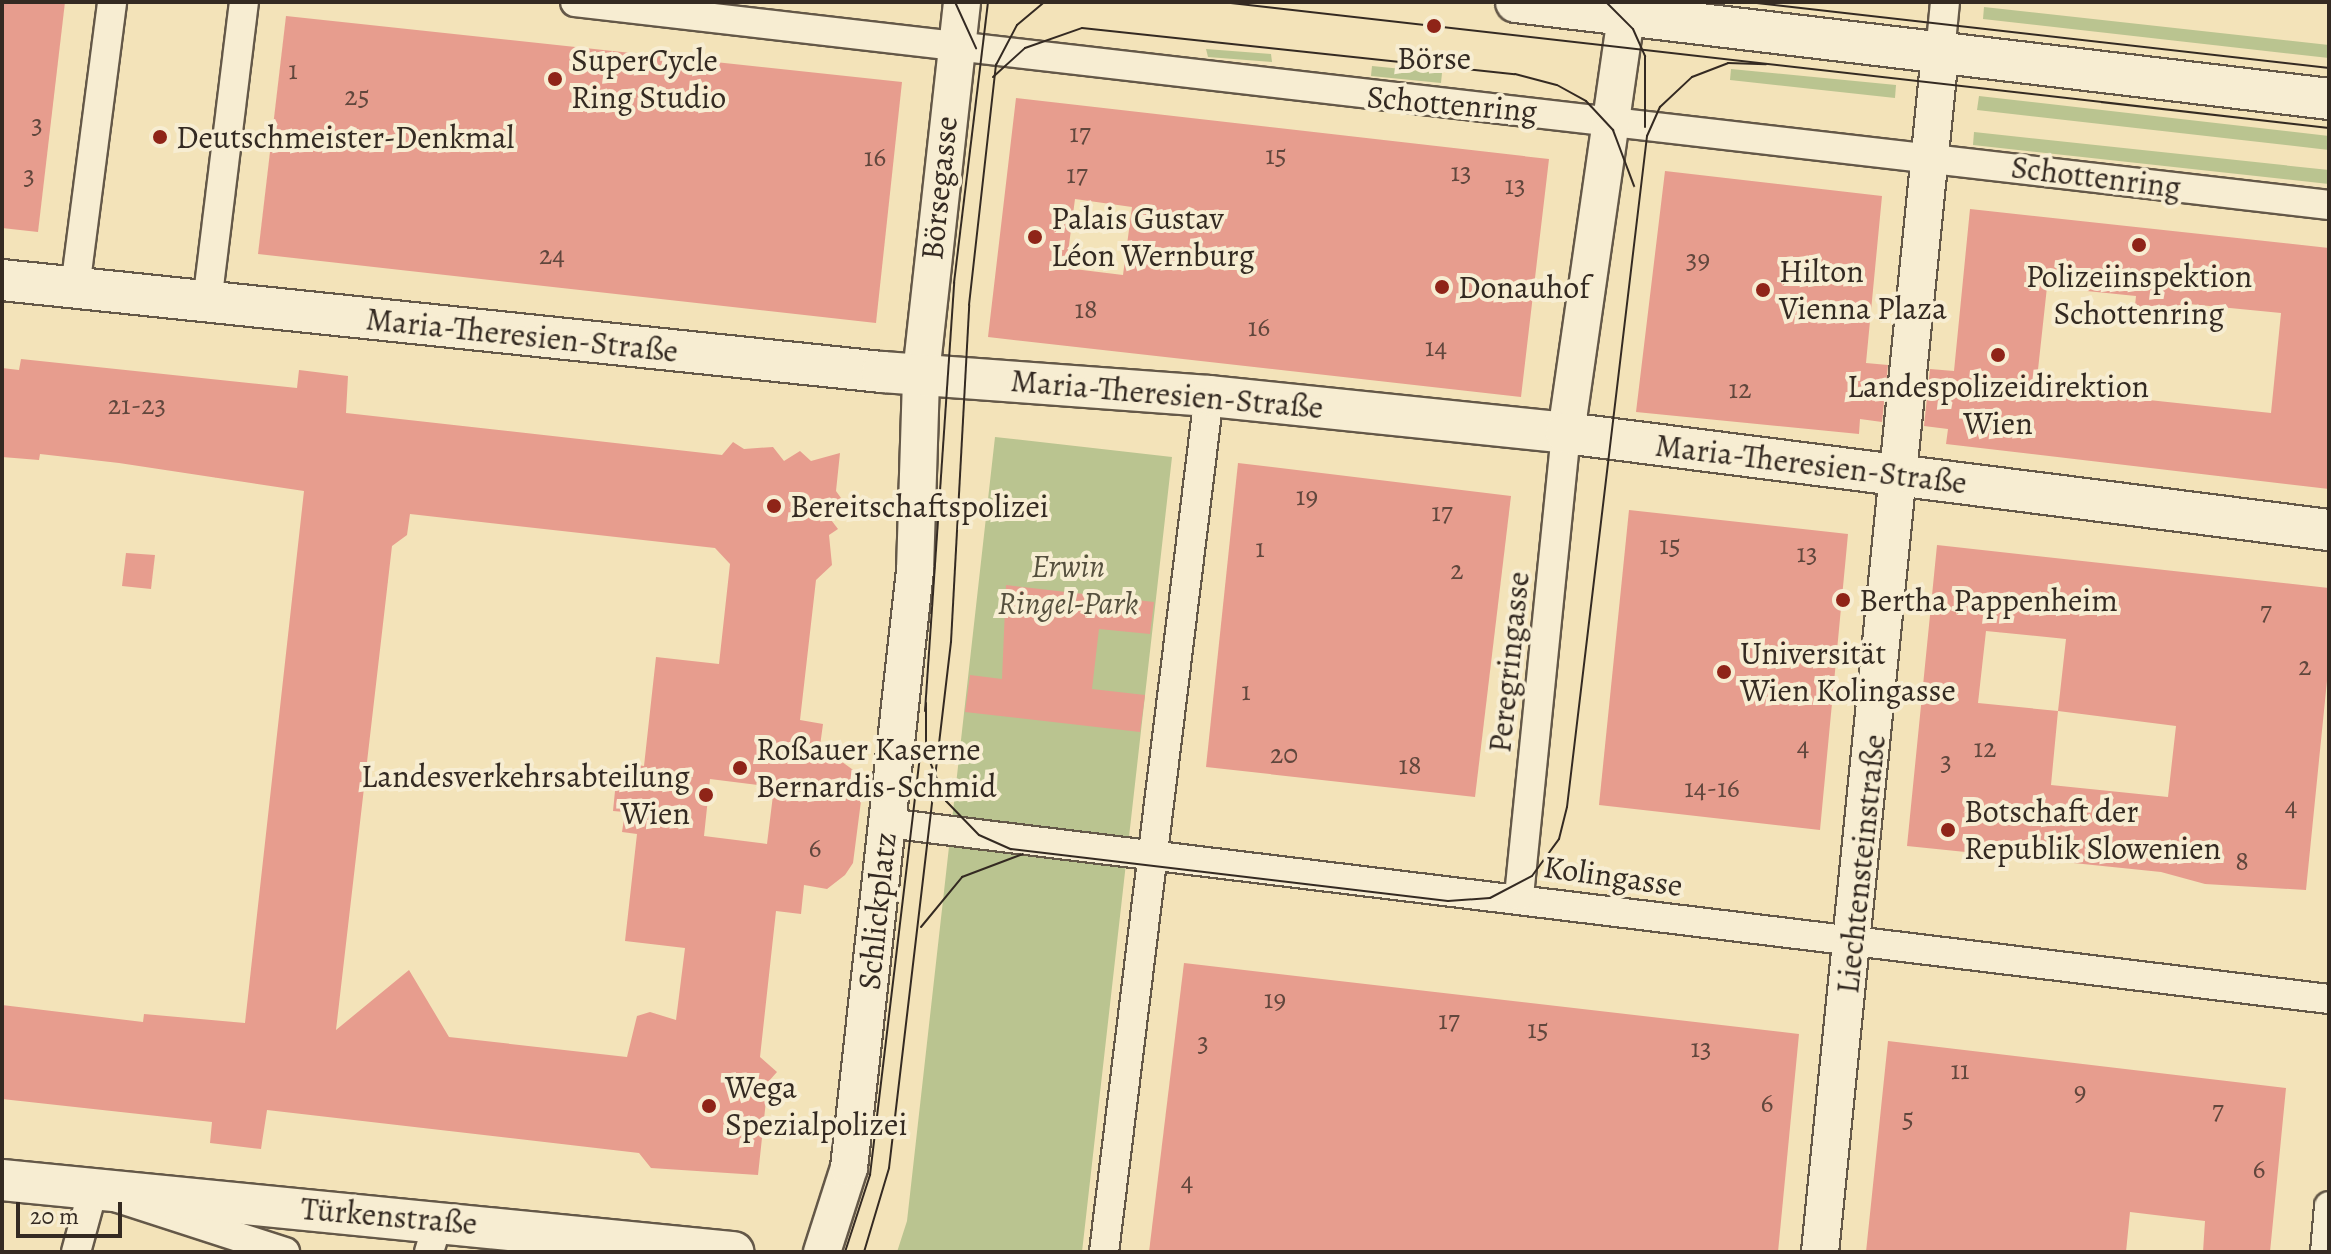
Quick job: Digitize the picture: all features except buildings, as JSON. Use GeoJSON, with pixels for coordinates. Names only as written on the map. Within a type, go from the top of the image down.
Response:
{"type":"FeatureCollection","features":[{"type":"Feature","properties":{"kind":"main road"},"geometry":{"type":"LineString","coordinates":[[1516,2],[1627,9],[1940,53],[2329,99]]}},
{"type":"Feature","properties":{"kind":"main road","name":"Maria-Theresien-Straße"},"geometry":{"type":"LineString","coordinates":[[2,280],[921,374],[1209,396],[1566,433],[2329,530]]}},
{"type":"Feature","properties":{"kind":"main road","name":"Türkenstraße"},"geometry":{"type":"LineString","coordinates":[[2,1180],[434,1236],[733,1252]]}},
{"type":"Feature","properties":{"kind":"street"},"geometry":{"type":"LineString","coordinates":[[75,288],[112,2]]}},
{"type":"Feature","properties":{"kind":"street"},"geometry":{"type":"LineString","coordinates":[[207,303],[244,2]]}},
{"type":"Feature","properties":{"kind":"street","name":"Schottenring"},"geometry":{"type":"LineString","coordinates":[[575,2],[1288,88],[1609,119],[2329,205]]}},
{"type":"Feature","properties":{"kind":"street","name":"Börsegasse"},"geometry":{"type":"LineString","coordinates":[[921,374],[962,2]]}},
{"type":"Feature","properties":{"kind":"street"},"geometry":{"type":"LineString","coordinates":[[1940,53],[1945,2]]}},
{"type":"Feature","properties":{"kind":"street"},"geometry":{"type":"LineString","coordinates":[[1566,433],[1627,9]]}},
{"type":"Feature","properties":{"kind":"street","name":"Liechtensteinstraße"},"geometry":{"type":"LineString","coordinates":[[1820,1252],[1933,157],[1940,53]]}},
{"type":"Feature","properties":{"kind":"street","name":"Schlickplatz"},"geometry":{"type":"LineString","coordinates":[[822,1252],[849,1168],[915,570],[921,374]]}},
{"type":"Feature","properties":{"kind":"street"},"geometry":{"type":"LineString","coordinates":[[1104,1252],[1209,396]]}},
{"type":"Feature","properties":{"kind":"street","name":"Peregringasse"},"geometry":{"type":"LineString","coordinates":[[1519,896],[1566,433]]}},
{"type":"Feature","properties":{"kind":"street","name":"Kolingasse"},"geometry":{"type":"LineString","coordinates":[[887,823],[1153,857],[1519,896],[1852,944],[2329,999]]}},
{"type":"Feature","properties":{"kind":"street"},"geometry":{"type":"LineString","coordinates":[[76,1252],[93,1190]]}},
{"type":"Feature","properties":{"kind":"street","name":"Türkenstraße"},"geometry":{"type":"LineString","coordinates":[[93,1190],[285,1252]]}},
{"type":"Feature","properties":{"kind":"street"},"geometry":{"type":"LineString","coordinates":[[2325,1252],[2329,1206]]}},
{"type":"Feature","properties":{"kind":"green space"},"geometry":{"type":"Polygon","coordinates":[[[1984,7],[2329,45],[2329,58],[1983,19],[1984,7]]]}},
{"type":"Feature","properties":{"kind":"green space"},"geometry":{"type":"Polygon","coordinates":[[[1206,49],[1271,54],[1272,62],[1208,57],[1206,49]]]}},
{"type":"Feature","properties":{"kind":"green space"},"geometry":{"type":"Polygon","coordinates":[[[1372,66],[1442,73],[1441,83],[1371,76],[1372,66]]]}},
{"type":"Feature","properties":{"kind":"green space"},"geometry":{"type":"Polygon","coordinates":[[[1731,69],[1896,85],[1895,98],[1730,80],[1731,69]]]}},
{"type":"Feature","properties":{"kind":"green space"},"geometry":{"type":"Polygon","coordinates":[[[1979,96],[2329,136],[2329,150],[1977,110],[1979,96]]]}},
{"type":"Feature","properties":{"kind":"green space"},"geometry":{"type":"Polygon","coordinates":[[[1974,132],[2329,170],[2329,184],[1973,145],[1974,132]]]}},
{"type":"Feature","properties":{"kind":"green space","name":"Erwin Ringel-Park"},"geometry":{"type":"Polygon","coordinates":[[[995,437],[1172,457],[1082,1252],[897,1252],[907,1221],[995,437]]]}},
{"type":"Feature","properties":{"kind":"tram line"},"geometry":{"type":"LineString","coordinates":[[955,2],[976,48]]}},
{"type":"Feature","properties":{"kind":"tram line"},"geometry":{"type":"LineString","coordinates":[[925,711],[954,283],[988,2]]}},
{"type":"Feature","properties":{"kind":"tram line"},"geometry":{"type":"LineString","coordinates":[[864,1252],[889,1168],[951,642],[969,305],[996,65],[1017,25],[1044,2]]}},
{"type":"Feature","properties":{"kind":"tram line"},"geometry":{"type":"LineString","coordinates":[[1222,2],[2329,128]]}},
{"type":"Feature","properties":{"kind":"tram line"},"geometry":{"type":"LineString","coordinates":[[1606,2],[1633,29],[1645,56],[1645,127]]}},
{"type":"Feature","properties":{"kind":"tram line"},"geometry":{"type":"LineString","coordinates":[[1748,2],[2329,68]]}},
{"type":"Feature","properties":{"kind":"tram line"},"geometry":{"type":"LineString","coordinates":[[993,77],[1025,48],[1082,28],[1515,74],[1557,85],[1586,101],[1613,130],[1634,186]]}},
{"type":"Feature","properties":{"kind":"tram line"},"geometry":{"type":"LineString","coordinates":[[926,703],[926,752],[946,801],[979,835],[1011,849],[1448,901],[1490,898],[1532,876],[1559,839],[1567,807],[1647,136],[1660,107],[1692,77],[1728,63],[1766,64]]}},
{"type":"Feature","properties":{"kind":"tram line"},"geometry":{"type":"LineString","coordinates":[[845,1252],[870,1175],[921,750]]}},
{"type":"Feature","properties":{"kind":"tram line"},"geometry":{"type":"LineString","coordinates":[[921,927],[962,877],[1023,854]]}},
{"type":"Feature","properties":{"kind":"place","name":"Börse"},"geometry":{"type":"Point","coordinates":[1434,26]}},
{"type":"Feature","properties":{"kind":"place","name":"SuperCycle Ring Studio"},"geometry":{"type":"Point","coordinates":[555,79]}},
{"type":"Feature","properties":{"kind":"place","name":"Deutschmeister-Denkmal"},"geometry":{"type":"Point","coordinates":[160,137]}},
{"type":"Feature","properties":{"kind":"place","name":"Palais Gustav Léon Wernburg"},"geometry":{"type":"Point","coordinates":[1035,237]}},
{"type":"Feature","properties":{"kind":"place","name":"Polizeiinspektion Schottenring"},"geometry":{"type":"Point","coordinates":[2139,245]}},
{"type":"Feature","properties":{"kind":"place","name":"Donauhof"},"geometry":{"type":"Point","coordinates":[1442,287]}},
{"type":"Feature","properties":{"kind":"place","name":"Hilton Vienna Plaza"},"geometry":{"type":"Point","coordinates":[1763,290]}},
{"type":"Feature","properties":{"kind":"place","name":"Landespolizeidirektion Wien"},"geometry":{"type":"Point","coordinates":[1998,355]}},
{"type":"Feature","properties":{"kind":"place","name":"Bereitschaftspolizei"},"geometry":{"type":"Point","coordinates":[774,506]}},
{"type":"Feature","properties":{"kind":"place","name":"Bertha Pappenheim"},"geometry":{"type":"Point","coordinates":[1843,600]}},
{"type":"Feature","properties":{"kind":"place","name":"Universität Wien Kolingasse"},"geometry":{"type":"Point","coordinates":[1724,672]}},
{"type":"Feature","properties":{"kind":"place","name":"Roßauer Kaserne Bernardis-Schmid"},"geometry":{"type":"Point","coordinates":[740,768]}},
{"type":"Feature","properties":{"kind":"place","name":"Landesverkehrsabteilung Wien"},"geometry":{"type":"Point","coordinates":[706,795]}},
{"type":"Feature","properties":{"kind":"place","name":"Botschaft der Republik Slowenien"},"geometry":{"type":"Point","coordinates":[1948,830]}},
{"type":"Feature","properties":{"kind":"place","name":"Wega Spezialpolizei"},"geometry":{"type":"Point","coordinates":[709,1106]}}]}
